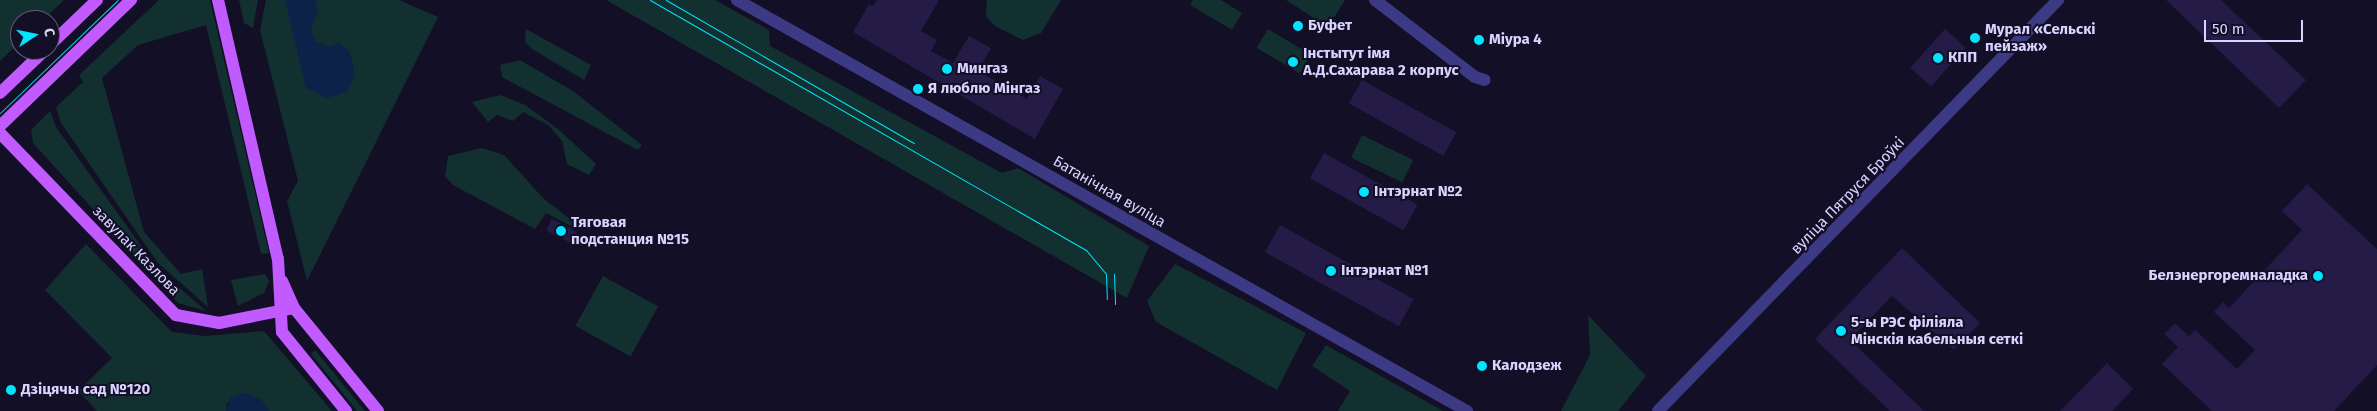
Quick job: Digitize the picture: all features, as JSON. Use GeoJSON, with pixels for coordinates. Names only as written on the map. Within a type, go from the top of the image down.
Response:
{"type":"FeatureCollection","features":[{"type":"Feature","properties":{"kind":"main road"},"geometry":{"type":"LineString","coordinates":[[60,35],[97,0]]}},
{"type":"Feature","properties":{"kind":"main road"},"geometry":{"type":"LineString","coordinates":[[0,126],[131,0]]}},
{"type":"Feature","properties":{"kind":"main road"},"geometry":{"type":"LineString","coordinates":[[218,0],[281,279],[294,308],[378,411]]}},
{"type":"Feature","properties":{"kind":"main road"},"geometry":{"type":"LineString","coordinates":[[0,93],[35,60]]}},
{"type":"Feature","properties":{"kind":"main road","name":"завулак Казлова"},"geometry":{"type":"LineString","coordinates":[[0,133],[155,297],[176,314],[220,323],[279,309],[294,308]]}},
{"type":"Feature","properties":{"kind":"main road"},"geometry":{"type":"LineString","coordinates":[[281,279],[279,309],[289,343],[346,411]]}},
{"type":"Feature","properties":{"kind":"street","name":"Батанічная вуліца"},"geometry":{"type":"LineString","coordinates":[[737,0],[1467,411]]}},
{"type":"Feature","properties":{"kind":"street"},"geometry":{"type":"LineString","coordinates":[[1375,0],[1475,77],[1485,80]]}},
{"type":"Feature","properties":{"kind":"street","name":"вуліца Пятруся Броўкі"},"geometry":{"type":"LineString","coordinates":[[1658,411],[2058,0]]}},
{"type":"Feature","properties":{"kind":"green space"},"geometry":{"type":"Polygon","coordinates":[[[0,0],[64,0],[54,10],[10,10],[10,52],[0,61],[0,0]]]}},
{"type":"Feature","properties":{"kind":"green space"},"geometry":{"type":"Polygon","coordinates":[[[159,0],[210,0],[269,253],[261,254],[206,25],[138,45],[102,78],[144,232],[181,274],[202,269],[208,307],[158,263],[61,123],[56,107],[83,82],[79,75],[159,0]]]}},
{"type":"Feature","properties":{"kind":"green space"},"geometry":{"type":"Polygon","coordinates":[[[239,0],[258,0],[253,28],[244,23],[239,0]]]}},
{"type":"Feature","properties":{"kind":"green space"},"geometry":{"type":"Polygon","coordinates":[[[266,0],[399,0],[438,17],[307,281],[287,201],[298,181],[260,30],[266,0]]]}},
{"type":"Feature","properties":{"kind":"green space"},"geometry":{"type":"Polygon","coordinates":[[[606,0],[715,0],[769,30],[770,46],[1002,173],[1018,168],[1149,246],[1127,298],[606,0]]]}},
{"type":"Feature","properties":{"kind":"green space"},"geometry":{"type":"Polygon","coordinates":[[[987,0],[1061,0],[1041,33],[1023,40],[995,26],[986,16],[987,0]]]}},
{"type":"Feature","properties":{"kind":"green space"},"geometry":{"type":"Polygon","coordinates":[[[1193,0],[1221,0],[1242,13],[1232,30],[1190,5],[1193,0]]]}},
{"type":"Feature","properties":{"kind":"green space"},"geometry":{"type":"Polygon","coordinates":[[[1286,0],[1345,0],[1328,27],[1286,0]]]}},
{"type":"Feature","properties":{"kind":"green space"},"geometry":{"type":"Polygon","coordinates":[[[526,29],[591,65],[584,80],[532,49],[525,42],[526,29]]]}},
{"type":"Feature","properties":{"kind":"green space"},"geometry":{"type":"Polygon","coordinates":[[[1268,29],[1311,55],[1300,74],[1257,48],[1268,29]]]}},
{"type":"Feature","properties":{"kind":"green space"},"geometry":{"type":"Polygon","coordinates":[[[520,60],[573,91],[642,145],[638,150],[502,77],[500,65],[520,60]]]}},
{"type":"Feature","properties":{"kind":"green space"},"geometry":{"type":"Polygon","coordinates":[[[500,95],[525,105],[558,129],[596,164],[589,175],[567,164],[562,141],[548,125],[523,112],[513,121],[497,115],[488,122],[472,102],[500,95]]]}},
{"type":"Feature","properties":{"kind":"green space"},"geometry":{"type":"Polygon","coordinates":[[[50,111],[56,127],[156,267],[206,311],[178,303],[33,143],[31,130],[50,111]]]}},
{"type":"Feature","properties":{"kind":"green space"},"geometry":{"type":"Polygon","coordinates":[[[1362,135],[1413,160],[1402,182],[1351,157],[1362,135]]]}},
{"type":"Feature","properties":{"kind":"green space"},"geometry":{"type":"Polygon","coordinates":[[[482,148],[504,155],[544,199],[575,223],[573,227],[546,213],[535,229],[453,185],[445,176],[448,156],[482,148]]]}},
{"type":"Feature","properties":{"kind":"green space"},"geometry":{"type":"Polygon","coordinates":[[[86,244],[172,332],[205,336],[264,331],[332,411],[269,411],[244,393],[227,403],[226,411],[97,411],[78,391],[112,358],[45,290],[86,244]]]}},
{"type":"Feature","properties":{"kind":"green space"},"geometry":{"type":"Polygon","coordinates":[[[1175,264],[1306,333],[1277,390],[1156,322],[1147,301],[1175,264]]]}},
{"type":"Feature","properties":{"kind":"green space"},"geometry":{"type":"Polygon","coordinates":[[[265,274],[269,281],[264,293],[238,306],[231,280],[265,274]]]}},
{"type":"Feature","properties":{"kind":"green space"},"geometry":{"type":"Polygon","coordinates":[[[603,276],[658,307],[630,356],[575,326],[603,276]]]}},
{"type":"Feature","properties":{"kind":"green space"},"geometry":{"type":"Polygon","coordinates":[[[1588,315],[1646,376],[1618,411],[1561,411],[1590,355],[1588,315]]]}},
{"type":"Feature","properties":{"kind":"green space"},"geometry":{"type":"Polygon","coordinates":[[[1326,345],[1443,411],[1338,411],[1350,391],[1312,366],[1326,345]]]}},
{"type":"Feature","properties":{"kind":"green space"},"geometry":{"type":"Polygon","coordinates":[[[315,350],[365,411],[357,411],[311,354],[315,350]]]}},
{"type":"Feature","properties":{"kind":"water"},"geometry":{"type":"Polygon","coordinates":[[[285,0],[315,0],[318,10],[311,29],[315,41],[329,47],[339,42],[350,52],[355,76],[347,92],[327,98],[306,88],[285,0]]]}},
{"type":"Feature","properties":{"kind":"water"},"geometry":{"type":"Polygon","coordinates":[[[244,393],[260,398],[269,411],[226,411],[231,397],[244,393]]]}},
{"type":"Feature","properties":{"kind":"building","name":"Мингаз"},"geometry":{"type":"Polygon","coordinates":[[[877,0],[939,0],[921,31],[937,40],[931,51],[953,63],[969,36],[991,48],[978,71],[1027,99],[1040,76],[1063,89],[1035,139],[853,32],[869,4],[873,6],[877,0]]]}},
{"type":"Feature","properties":{"kind":"building"},"geometry":{"type":"Polygon","coordinates":[[[2166,0],[2221,0],[2306,80],[2279,108],[2166,0]]]}},
{"type":"Feature","properties":{"kind":"building","name":"КПП"},"geometry":{"type":"Polygon","coordinates":[[[1945,29],[1966,48],[1931,86],[1910,68],[1945,29]]]}},
{"type":"Feature","properties":{"kind":"building","name":"Інтэрнат №2"},"geometry":{"type":"Polygon","coordinates":[[[1362,80],[1456,132],[1443,156],[1349,104],[1362,80]]]}},
{"type":"Feature","properties":{"kind":"building","name":"Інтэрнат №2"},"geometry":{"type":"Polygon","coordinates":[[[1324,153],[1418,205],[1404,230],[1310,178],[1324,153]]]}},
{"type":"Feature","properties":{"kind":"building","name":"Белэнергоремналадка"},"geometry":{"type":"Polygon","coordinates":[[[2307,184],[2377,249],[2377,365],[2334,411],[2212,411],[2162,364],[2178,347],[2164,334],[2175,323],[2189,336],[2195,330],[2237,369],[2255,350],[2214,312],[2223,302],[2229,308],[2302,230],[2282,211],[2307,184]]]}},
{"type":"Feature","properties":{"kind":"building","name":"Тяговая подстанция №15"},"geometry":{"type":"Polygon","coordinates":[[[552,219],[577,232],[571,243],[546,231],[552,219]]]}},
{"type":"Feature","properties":{"kind":"building","name":"Інтэрнат №1"},"geometry":{"type":"Polygon","coordinates":[[[1280,225],[1414,299],[1399,326],[1265,252],[1280,225]]]}},
{"type":"Feature","properties":{"kind":"building","name":"5-ы РЭС філіяла Мінскія кабельныя сеткі"},"geometry":{"type":"Polygon","coordinates":[[[1902,248],[1980,323],[1954,350],[1892,296],[1850,340],[1924,411],[1890,411],[1815,339],[1902,248]]]}},
{"type":"Feature","properties":{"kind":"building"},"geometry":{"type":"Polygon","coordinates":[[[2107,363],[2133,389],[2112,411],[2060,411],[2107,363]]]}},
{"type":"Feature","properties":{"kind":"tram line"},"geometry":{"type":"LineString","coordinates":[[0,113],[118,0]]}},
{"type":"Feature","properties":{"kind":"tram line"},"geometry":{"type":"LineString","coordinates":[[650,0],[1086,250],[1106,274],[1107,299]]}},
{"type":"Feature","properties":{"kind":"tram line"},"geometry":{"type":"LineString","coordinates":[[666,0],[914,143]]}},
{"type":"Feature","properties":{"kind":"tram line"},"geometry":{"type":"LineString","coordinates":[[1114,274],[1115,304]]}},
{"type":"Feature","properties":{"kind":"place","name":"Буфет"},"geometry":{"type":"Point","coordinates":[1298,26]}},
{"type":"Feature","properties":{"kind":"place","name":"Мурал «Сельскі пейзаж»"},"geometry":{"type":"Point","coordinates":[1975,38]}},
{"type":"Feature","properties":{"kind":"place","name":"Міура 4"},"geometry":{"type":"Point","coordinates":[1479,40]}},
{"type":"Feature","properties":{"kind":"place","name":"КПП"},"geometry":{"type":"Point","coordinates":[1938,58]}},
{"type":"Feature","properties":{"kind":"place","name":"Інстытут імя А.Д.Сахарава 2 корпус"},"geometry":{"type":"Point","coordinates":[1293,62]}},
{"type":"Feature","properties":{"kind":"place","name":"Мингаз"},"geometry":{"type":"Point","coordinates":[947,69]}},
{"type":"Feature","properties":{"kind":"place","name":"Я люблю Мінгаз"},"geometry":{"type":"Point","coordinates":[918,89]}},
{"type":"Feature","properties":{"kind":"place","name":"Інтэрнат №2"},"geometry":{"type":"Point","coordinates":[1364,192]}},
{"type":"Feature","properties":{"kind":"place","name":"Тяговая подстанция №15"},"geometry":{"type":"Point","coordinates":[561,231]}},
{"type":"Feature","properties":{"kind":"place","name":"Інтэрнат №1"},"geometry":{"type":"Point","coordinates":[1331,271]}},
{"type":"Feature","properties":{"kind":"place","name":"Белэнергоремналадка"},"geometry":{"type":"Point","coordinates":[2318,276]}},
{"type":"Feature","properties":{"kind":"place","name":"5-ы РЭС філіяла Мінскія кабельныя сеткі"},"geometry":{"type":"Point","coordinates":[1841,331]}},
{"type":"Feature","properties":{"kind":"place","name":"Калодзеж"},"geometry":{"type":"Point","coordinates":[1482,366]}},
{"type":"Feature","properties":{"kind":"place","name":"Дзіцячы сад №120"},"geometry":{"type":"Point","coordinates":[11,390]}}]}
